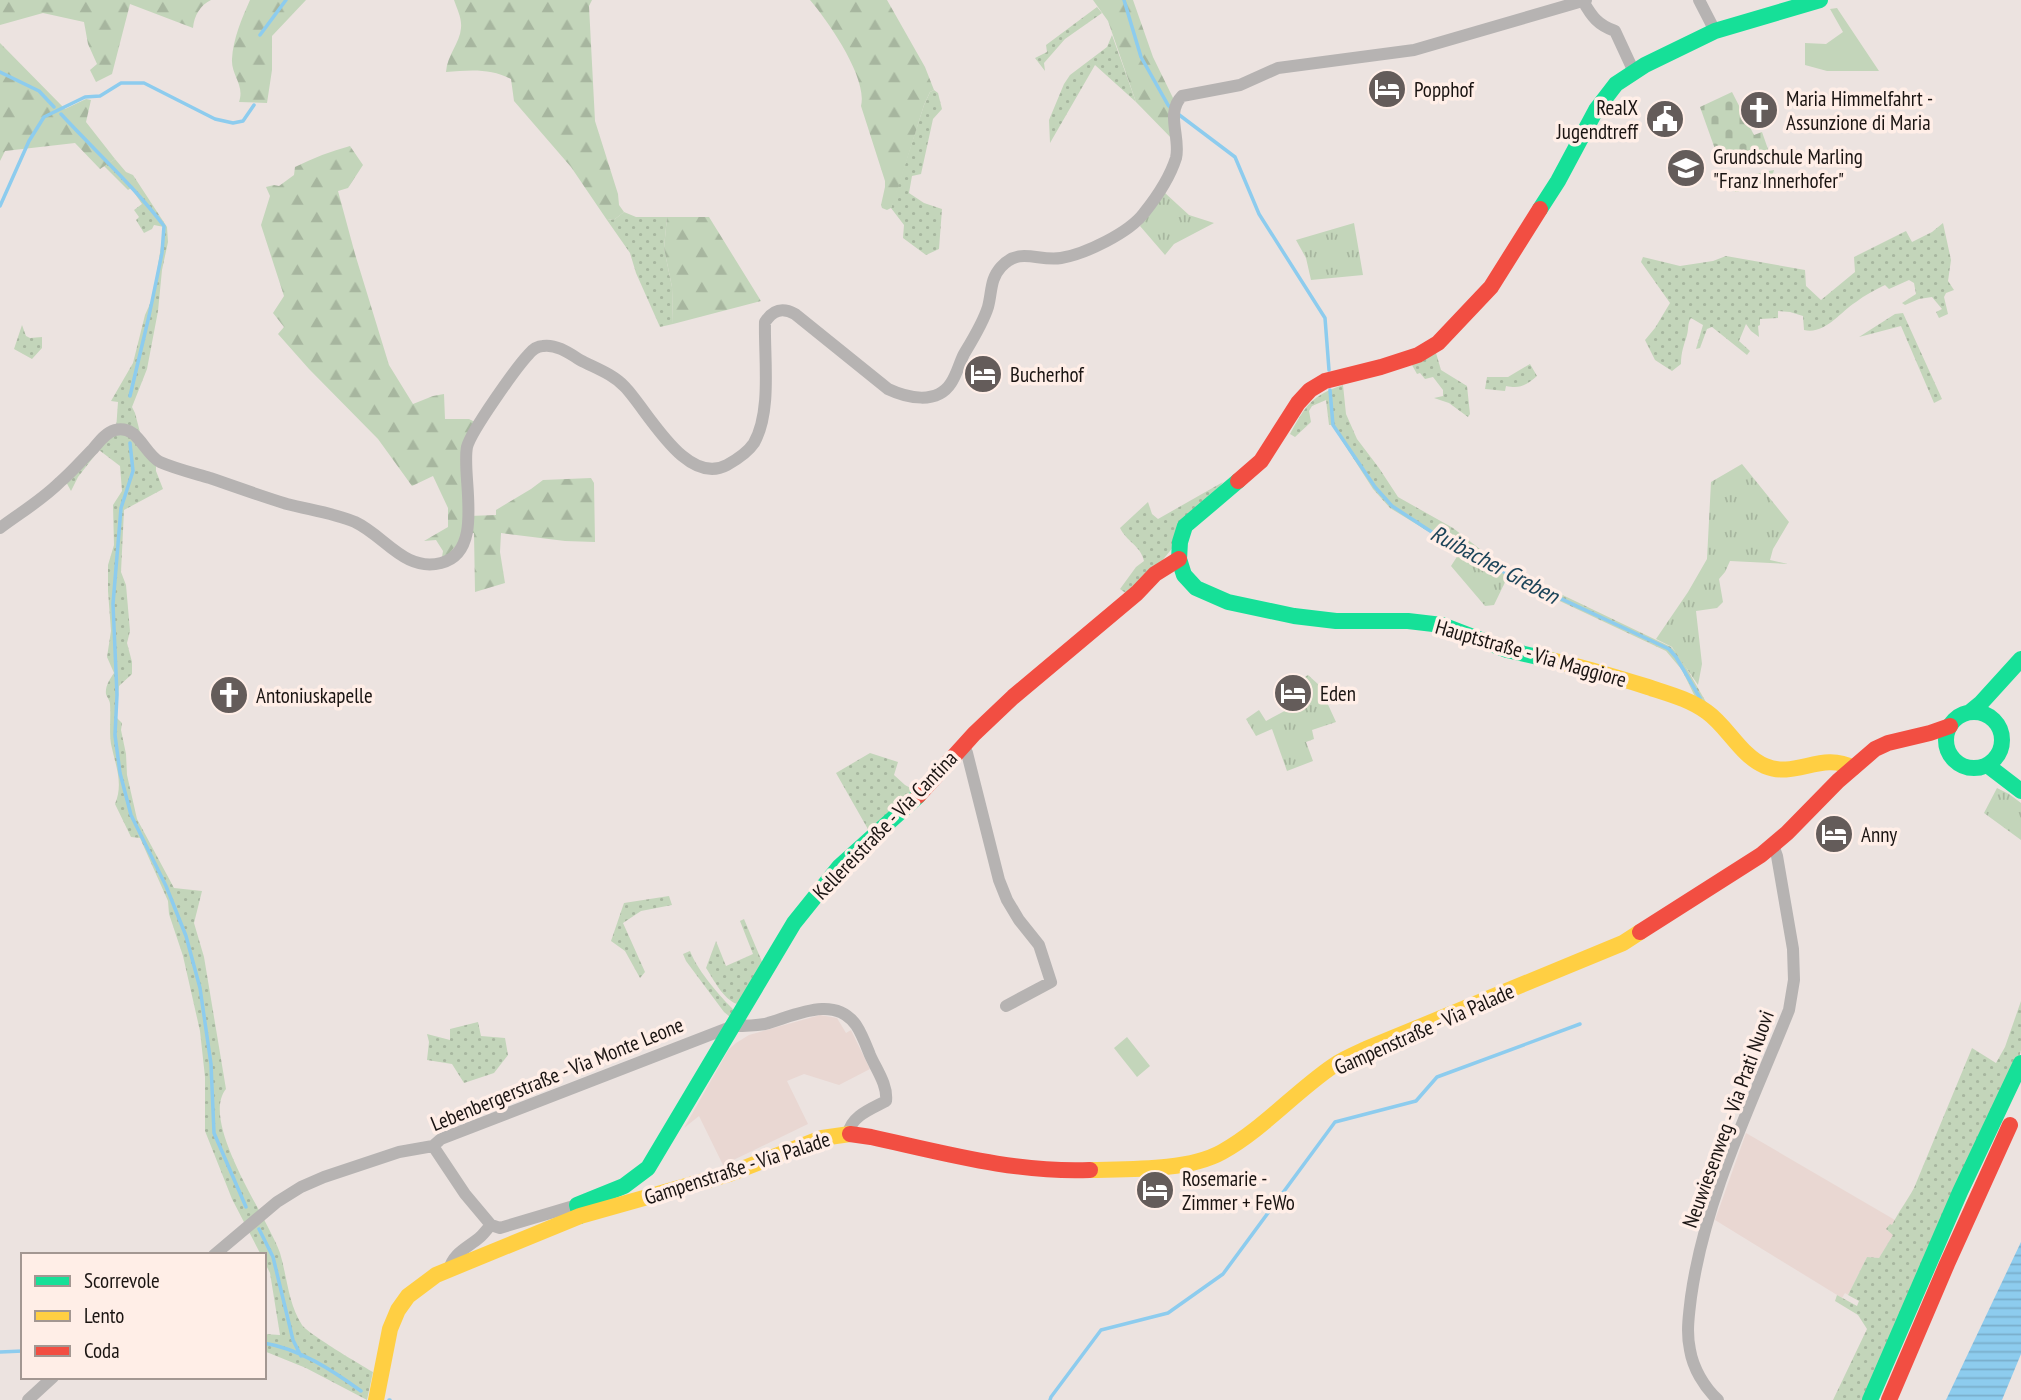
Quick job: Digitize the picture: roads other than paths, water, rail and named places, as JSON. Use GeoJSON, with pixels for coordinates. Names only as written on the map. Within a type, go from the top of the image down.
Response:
{"type":"FeatureCollection","features":[{"type":"Feature","properties":{"kind":"main road"},"geometry":{"type":"LineString","coordinates":[[1180,564],[1180,538],[1185,526],[1261,461],[1298,403],[1310,390],[1325,381],[1381,368],[1418,355],[1438,343],[1491,287],[1558,181],[1602,101],[1616,84],[1696,38],[1760,16],[1820,0]]}},
{"type":"Feature","properties":{"kind":"main road","name":"Kellereistraße - Via Cantina"},"geometry":{"type":"LineString","coordinates":[[579,1211],[627,1185],[648,1168],[794,923],[839,867],[916,799],[963,745],[1013,697],[1137,593],[1180,564]]}},
{"type":"Feature","properties":{"kind":"main road","name":"Hauptstraße - Via Maggiore"},"geometry":{"type":"LineString","coordinates":[[1180,564],[1193,587],[1209,596],[1235,604],[1338,621],[1412,621],[1443,626],[1506,650],[1575,665],[1682,698],[1699,705],[1714,716],[1759,765],[1784,771],[1841,761],[1853,768]]}},
{"type":"Feature","properties":{"kind":"main road"},"geometry":{"type":"LineString","coordinates":[[1949,752],[1947,735],[1950,726],[1999,685],[2021,659]]}},
{"type":"Feature","properties":{"kind":"main road"},"geometry":{"type":"LineString","coordinates":[[1907,739],[1940,747],[1962,765],[1987,765],[1999,752],[2002,738],[1996,722],[1999,685]]}},
{"type":"Feature","properties":{"kind":"main road"},"geometry":{"type":"LineString","coordinates":[[1970,712],[1984,714],[1996,722]]}},
{"type":"Feature","properties":{"kind":"main road","name":"Gampenstraße - Via Palade"},"geometry":{"type":"LineString","coordinates":[[376,1400],[390,1329],[398,1310],[408,1296],[421,1285],[579,1211],[729,1174],[822,1138],[848,1134],[871,1136],[1011,1167],[1037,1170],[1164,1167],[1193,1163],[1221,1153],[1334,1065],[1366,1049],[1613,948],[1656,923],[1773,845],[1875,750],[1888,743],[1950,726]]}},
{"type":"Feature","properties":{"kind":"main road"},"geometry":{"type":"LineString","coordinates":[[1999,752],[2021,781]]}},
{"type":"Feature","properties":{"kind":"main road"},"geometry":{"type":"LineString","coordinates":[[1987,765],[2021,791]]}},
{"type":"Feature","properties":{"kind":"main road"},"geometry":{"type":"LineString","coordinates":[[1870,1400],[1960,1192],[2018,1071],[2021,1050]]}},
{"type":"Feature","properties":{"kind":"main road"},"geometry":{"type":"LineString","coordinates":[[1889,1400],[2015,1114]]}},
{"type":"Feature","properties":{"kind":"street"},"geometry":{"type":"LineString","coordinates":[[1699,0],[1715,31]]}},
{"type":"Feature","properties":{"kind":"street"},"geometry":{"type":"LineString","coordinates":[[0,528],[59,484],[104,436],[122,430],[136,436],[157,460],[289,504],[334,514],[358,524],[410,561],[427,565],[449,561],[458,552],[466,534],[469,508],[467,453],[471,436],[513,374],[537,346],[553,346],[616,379],[683,458],[691,464],[717,470],[735,461],[751,447],[757,435],[766,392],[765,322],[770,314],[777,310],[787,310],[795,314],[888,389],[909,396],[928,398],[943,391],[949,386],[988,308],[993,279],[1008,260],[1017,256],[1059,259],[1126,231],[1142,216],[1176,157],[1175,112],[1178,99],[1182,96],[1227,88],[1278,68],[1414,50],[1584,1],[1594,20],[1615,31],[1634,72]]}},
{"type":"Feature","properties":{"kind":"street"},"geometry":{"type":"LineString","coordinates":[[963,745],[999,880],[1007,901],[1039,946],[1051,982],[1006,1006]]}},
{"type":"Feature","properties":{"kind":"street","name":"Neuwiesenweg - Via Prati Nuovi"},"geometry":{"type":"LineString","coordinates":[[1718,1400],[1704,1384],[1690,1354],[1690,1310],[1699,1252],[1720,1184],[1789,1010],[1794,980],[1793,949],[1773,845]]}},
{"type":"Feature","properties":{"kind":"street","name":"Lebenbergerstraße - Via Monte Leone"},"geometry":{"type":"LineString","coordinates":[[216,1253],[278,1202],[301,1187],[324,1177],[399,1152],[433,1146],[441,1139],[733,1026],[762,1024],[805,1012],[836,1009],[855,1024],[887,1095],[886,1101],[859,1116],[850,1126],[848,1134]]}},
{"type":"Feature","properties":{"kind":"street"},"geometry":{"type":"LineString","coordinates":[[433,1146],[465,1194],[491,1225],[500,1228],[579,1211]]}},
{"type":"Feature","properties":{"kind":"street"},"geometry":{"type":"LineString","coordinates":[[449,1270],[451,1261],[481,1237],[491,1225]]}},
{"type":"Feature","properties":{"kind":"street"},"geometry":{"type":"LineString","coordinates":[[28,1400],[51,1379]]}},
{"type":"Feature","properties":{"kind":"water"},"geometry":{"type":"Polygon","coordinates":[[[2021,1242],[2021,1354],[2002,1400],[1946,1400],[2021,1242]]]}},
{"type":"Feature","properties":{"kind":"waterway"},"geometry":{"type":"LineString","coordinates":[[260,35],[286,0]]}},
{"type":"Feature","properties":{"kind":"waterway","name":"Ruibacher Greben"},"geometry":{"type":"LineString","coordinates":[[1124,0],[1141,57],[1172,109]]}},
{"type":"Feature","properties":{"kind":"waterway"},"geometry":{"type":"LineString","coordinates":[[0,72],[39,91],[54,107]]}},
{"type":"Feature","properties":{"kind":"waterway"},"geometry":{"type":"LineString","coordinates":[[0,206],[29,141],[44,117],[85,97],[100,96],[121,83],[144,83],[215,119],[233,123],[243,121],[254,105]]}},
{"type":"Feature","properties":{"kind":"waterway"},"geometry":{"type":"LineString","coordinates":[[61,114],[127,182],[164,226],[162,253],[130,396]]}},
{"type":"Feature","properties":{"kind":"waterway","name":"Ruibacher Greben"},"geometry":{"type":"LineString","coordinates":[[1178,114],[1235,157],[1259,214],[1325,318],[1329,370]]}},
{"type":"Feature","properties":{"kind":"waterway","name":"Ruibacher Greben"},"geometry":{"type":"LineString","coordinates":[[1330,390],[1333,425],[1375,487],[1392,506],[1480,561],[1669,649],[1700,698]]}},
{"type":"Feature","properties":{"kind":"waterway"},"geometry":{"type":"LineString","coordinates":[[130,443],[133,471],[121,508],[113,604],[117,695],[115,735],[120,773],[131,815],[166,886],[186,936],[200,988],[211,1064],[214,1133],[246,1207]]}},
{"type":"Feature","properties":{"kind":"waterway"},"geometry":{"type":"LineString","coordinates":[[1050,1400],[1101,1330],[1168,1313],[1223,1274],[1335,1122],[1416,1101],[1437,1077],[1580,1024]]}},
{"type":"Feature","properties":{"kind":"waterway"},"geometry":{"type":"LineString","coordinates":[[259,1229],[273,1257],[293,1340],[301,1356]]}},
{"type":"Feature","properties":{"kind":"waterway"},"geometry":{"type":"LineString","coordinates":[[266,1343],[303,1355],[361,1391]]}},
{"type":"Feature","properties":{"kind":"waterway"},"geometry":{"type":"LineString","coordinates":[[0,1352],[21,1351]]}},
{"type":"Feature","properties":{"kind":"place","name":"Popphof"},"geometry":{"type":"Point","coordinates":[1387,89]}},
{"type":"Feature","properties":{"kind":"place","name":"Maria Himmelfahrt - Assunzione di Maria"},"geometry":{"type":"Point","coordinates":[1759,110]}},
{"type":"Feature","properties":{"kind":"place","name":"RealX Jugendtreff"},"geometry":{"type":"Point","coordinates":[1665,119]}},
{"type":"Feature","properties":{"kind":"place","name":"Grundschule Marling \"Franz Innerhofer\""},"geometry":{"type":"Point","coordinates":[1686,168]}},
{"type":"Feature","properties":{"kind":"place","name":"Bucherhof"},"geometry":{"type":"Point","coordinates":[983,374]}},
{"type":"Feature","properties":{"kind":"place","name":"Eden"},"geometry":{"type":"Point","coordinates":[1293,693]}},
{"type":"Feature","properties":{"kind":"place","name":"Antoniuskapelle"},"geometry":{"type":"Point","coordinates":[229,695]}},
{"type":"Feature","properties":{"kind":"place","name":"Anny"},"geometry":{"type":"Point","coordinates":[1834,834]}},
{"type":"Feature","properties":{"kind":"place","name":"Rosemarie - Zimmer + FeWo"},"geometry":{"type":"Point","coordinates":[1155,1190]}}]}
